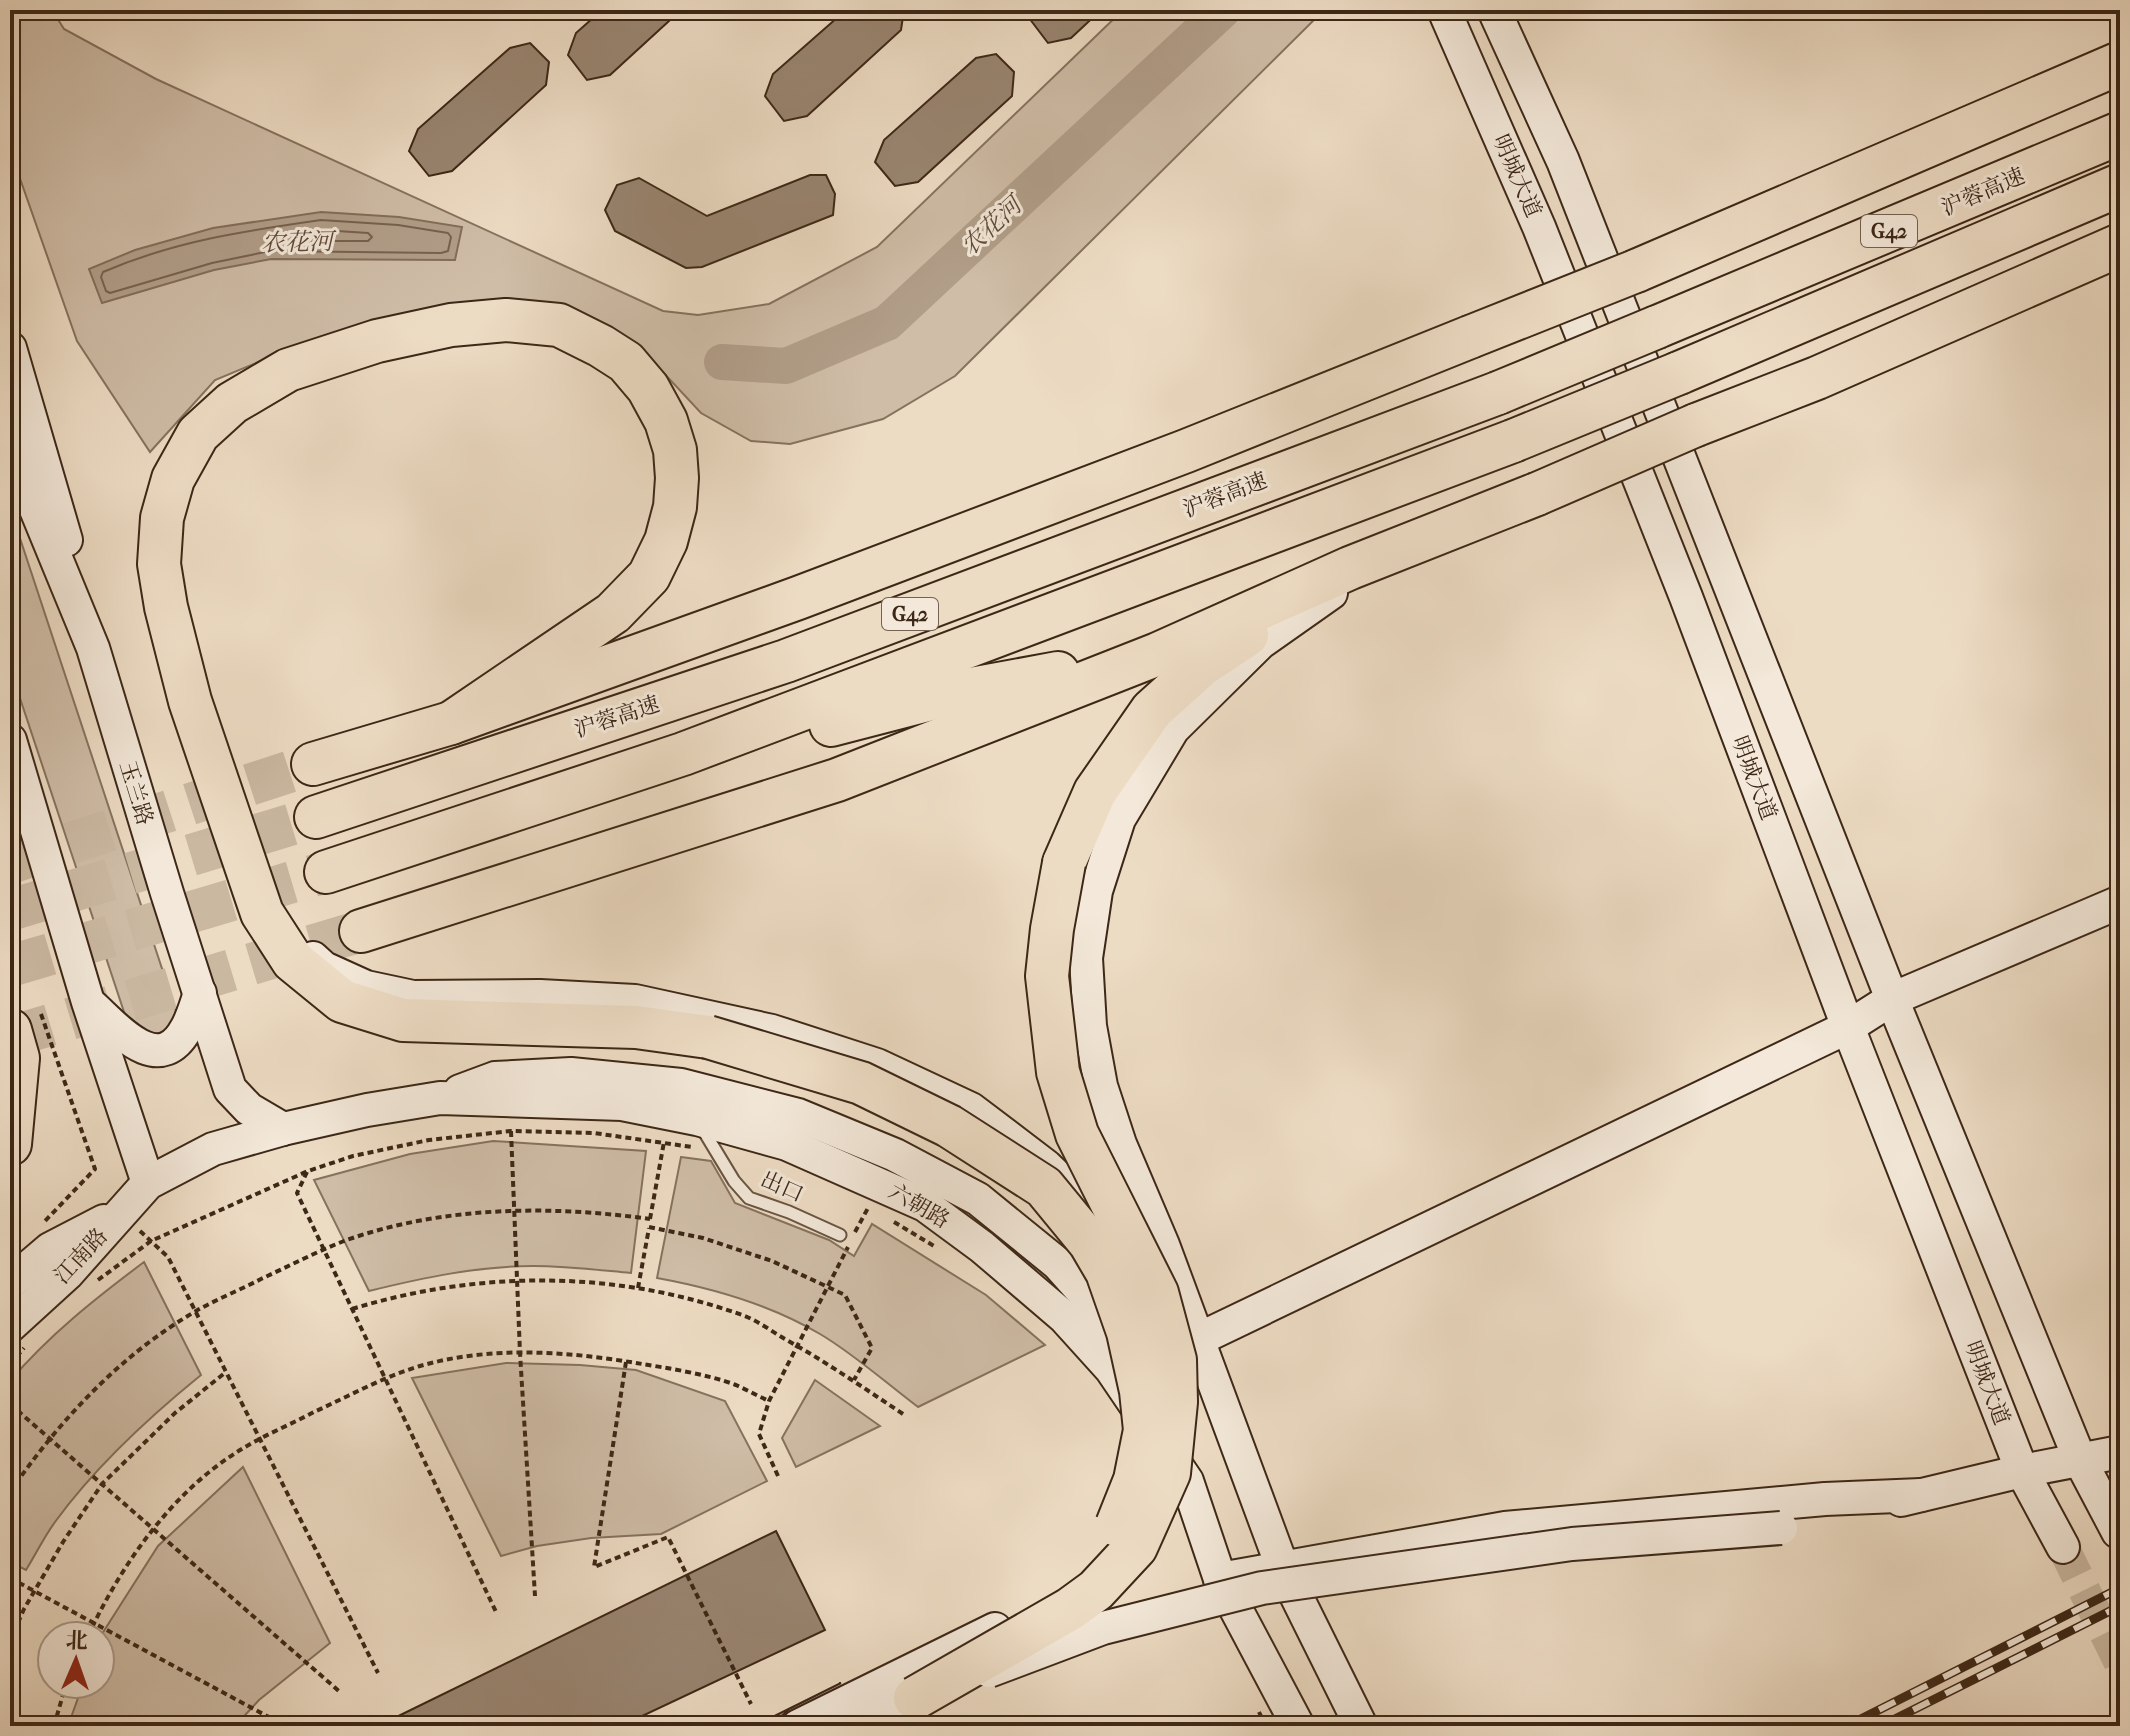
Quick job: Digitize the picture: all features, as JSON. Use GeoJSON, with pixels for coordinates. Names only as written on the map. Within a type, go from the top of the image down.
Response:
{"type":"FeatureCollection","features":[{"type":"Feature","properties":{"kind":"highway"},"geometry":{"type":"LineString","coordinates":[[313,764],[451,723],[828,587],[1186,451],[1636,271],[2120,63]]}},
{"type":"Feature","properties":{"kind":"highway","name":"沪蓉高速"},"geometry":{"type":"LineString","coordinates":[[316,817],[786,661],[1498,393],[2120,133]]}},
{"type":"Feature","properties":{"kind":"highway","name":"G42"},"geometry":{"type":"LineString","coordinates":[[326,872],[683,754],[1513,441],[2120,185]]}},
{"type":"Feature","properties":{"kind":"highway"},"geometry":{"type":"LineString","coordinates":[[1817,378],[2120,245]]}},
{"type":"Feature","properties":{"kind":"highway"},"geometry":{"type":"LineString","coordinates":[[361,931],[837,780],[1158,654],[1350,568],[1529,497],[1696,425],[1817,378],[2120,274]]}},
{"type":"Feature","properties":{"kind":"highway"},"geometry":{"type":"LineString","coordinates":[[451,723],[613,613],[649,576],[666,541],[675,507],[677,478],[675,450],[666,421],[648,388],[626,362],[559,325],[506,320],[451,325],[377,341],[288,370],[232,403],[198,434],[173,479],[162,518],[159,564],[166,607],[190,701],[231,824],[262,913],[293,961],[342,1001],[403,1020],[636,1027],[708,1037],[861,1083],[949,1126],[1044,1187],[1090,1243],[1107,1272],[1128,1332],[1141,1391],[1145,1430],[1123,1531],[1083,1599],[995,1629]]}},
{"type":"Feature","properties":{"kind":"highway"},"geometry":{"type":"LineString","coordinates":[[915,1698],[1083,1599],[1136,1547],[1169,1473],[1176,1402],[1175,1360],[1157,1293],[1077,1134],[1058,1072],[1047,976],[1064,863],[1095,792],[1152,710],[1202,665],[1243,638],[1529,497]]}},
{"type":"Feature","properties":{"kind":"highway"},"geometry":{"type":"LineString","coordinates":[[683,754],[830,725],[966,690],[1158,654]]}},
{"type":"Feature","properties":{"kind":"highway"},"geometry":{"type":"LineString","coordinates":[[10,1144],[18,1058],[26,1022]]}},
{"type":"Feature","properties":{"kind":"highway"},"geometry":{"type":"LineString","coordinates":[[995,1629],[1071,1586],[1103,1557],[1135,1480]]}},
{"type":"Feature","properties":{"kind":"street","name":"明城大道"},"geometry":{"type":"LineString","coordinates":[[1444,10],[1545,242],[1686,597],[1848,1027],[2022,1471],[2063,1547]]}},
{"type":"Feature","properties":{"kind":"street"},"geometry":{"type":"LineString","coordinates":[[1494,10],[1563,161],[1892,999],[2080,1460],[2118,1532]]}},
{"type":"Feature","properties":{"kind":"street"},"geometry":{"type":"LineString","coordinates":[[10,348],[58,507],[93,648]]}},
{"type":"Feature","properties":{"kind":"street","name":"玉兰路"},"geometry":{"type":"LineString","coordinates":[[10,439],[93,648],[230,1089],[249,1109],[283,1129]]}},
{"type":"Feature","properties":{"kind":"street"},"geometry":{"type":"LineString","coordinates":[[1331,593],[1260,643],[1173,729],[1119,819],[1096,891],[1086,958],[1090,1026],[1101,1086],[1120,1144],[1163,1245],[1283,1569],[1361,1726]]}},
{"type":"Feature","properties":{"kind":"street"},"geometry":{"type":"LineString","coordinates":[[10,740],[88,1002],[148,1183]]}},
{"type":"Feature","properties":{"kind":"street"},"geometry":{"type":"LineString","coordinates":[[231,824],[267,903],[295,941],[324,968],[366,987],[413,997],[540,996],[635,1001],[772,1031],[877,1065],[971,1109],[1046,1166],[1093,1211],[1109,1240],[1135,1313],[1170,1416],[1187,1481]]}},
{"type":"Feature","properties":{"kind":"street"},"geometry":{"type":"LineString","coordinates":[[1199,1339],[1848,1027],[1892,999],[2120,902]]}},
{"type":"Feature","properties":{"kind":"street"},"geometry":{"type":"LineString","coordinates":[[88,1002],[134,1045],[152,1051],[171,1046],[186,1031],[200,993]]}},
{"type":"Feature","properties":{"kind":"street"},"geometry":{"type":"LineString","coordinates":[[440,1098],[495,1078],[571,1074],[681,1085],[798,1115],[895,1155],[978,1199],[1058,1264],[1108,1320],[1141,1391]]}},
{"type":"Feature","properties":{"kind":"street","name":"六朝路"},"geometry":{"type":"LineString","coordinates":[[283,1129],[440,1098],[622,1104],[697,1119],[787,1144],[925,1205],[982,1247],[1064,1317],[1111,1369],[1187,1481],[1220,1579],[1298,1726]]}},
{"type":"Feature","properties":{"kind":"street","name":"江南路"},"geometry":{"type":"LineString","coordinates":[[20,1334],[67,1274],[148,1183],[213,1149],[283,1129]]}},
{"type":"Feature","properties":{"kind":"street"},"geometry":{"type":"LineString","coordinates":[[10,1283],[50,1249],[121,1212]]}},
{"type":"Feature","properties":{"kind":"street"},"geometry":{"type":"LineString","coordinates":[[859,1726],[915,1698],[1103,1628],[1262,1588],[1572,1544],[1781,1528],[2022,1471],[2120,1452]]}},
{"type":"Feature","properties":{"kind":"street"},"geometry":{"type":"LineString","coordinates":[[1220,1579],[1505,1528],[1825,1499],[1921,1495]]}},
{"type":"Feature","properties":{"kind":"street"},"geometry":{"type":"LineString","coordinates":[[798,1726],[995,1629]]}},
{"type":"Feature","properties":{"kind":"lane","name":"出口"},"geometry":{"type":"LineString","coordinates":[[697,1119],[714,1150],[749,1198],[840,1235]]}},
{"type":"Feature","properties":{"kind":"path"},"geometry":{"type":"LineString","coordinates":[[26,1022],[95,1169],[41,1225]]}},
{"type":"Feature","properties":{"kind":"path"},"geometry":{"type":"LineString","coordinates":[[95,1282],[151,1241],[308,1171],[353,1156],[429,1140],[511,1131],[594,1133],[714,1150]]}},
{"type":"Feature","properties":{"kind":"path"},"geometry":{"type":"LineString","coordinates":[[511,1131],[520,1353],[535,1596]]}},
{"type":"Feature","properties":{"kind":"path"},"geometry":{"type":"LineString","coordinates":[[638,1288],[664,1142]]}},
{"type":"Feature","properties":{"kind":"path"},"geometry":{"type":"LineString","coordinates":[[308,1171],[297,1193],[497,1614]]}},
{"type":"Feature","properties":{"kind":"path"},"geometry":{"type":"LineString","coordinates":[[855,1233],[869,1206],[881,1214]]}},
{"type":"Feature","properties":{"kind":"path"},"geometry":{"type":"LineString","coordinates":[[10,1492],[50,1439],[106,1376],[196,1311],[324,1249],[398,1226],[514,1210],[588,1210],[650,1219]]}},
{"type":"Feature","properties":{"kind":"path"},"geometry":{"type":"LineString","coordinates":[[121,1212],[168,1257],[378,1673]]}},
{"type":"Feature","properties":{"kind":"path"},"geometry":{"type":"LineString","coordinates":[[893,1221],[943,1252]]}},
{"type":"Feature","properties":{"kind":"path"},"geometry":{"type":"LineString","coordinates":[[649,1227],[703,1238],[772,1261],[845,1295],[872,1348],[854,1380]]}},
{"type":"Feature","properties":{"kind":"path"},"geometry":{"type":"LineString","coordinates":[[778,1476],[759,1434],[769,1401],[848,1247]]}},
{"type":"Feature","properties":{"kind":"path"},"geometry":{"type":"LineString","coordinates":[[352,1309],[436,1289],[517,1281],[605,1282],[638,1288],[745,1316],[854,1380],[903,1414]]}},
{"type":"Feature","properties":{"kind":"path"},"geometry":{"type":"LineString","coordinates":[[10,1364],[20,1334]]}},
{"type":"Feature","properties":{"kind":"path"},"geometry":{"type":"LineString","coordinates":[[95,1620],[132,1558],[155,1529],[201,1480],[233,1455],[385,1378],[421,1366],[470,1356],[520,1353],[595,1356],[734,1384],[769,1401]]}},
{"type":"Feature","properties":{"kind":"path"},"geometry":{"type":"LineString","coordinates":[[626,1362],[594,1567],[668,1537],[751,1704]]}},
{"type":"Feature","properties":{"kind":"path"},"geometry":{"type":"LineString","coordinates":[[10,1641],[63,1542],[102,1484],[175,1413],[226,1372]]}},
{"type":"Feature","properties":{"kind":"path"},"geometry":{"type":"LineString","coordinates":[[10,1404],[340,1692]]}},
{"type":"Feature","properties":{"kind":"path"},"geometry":{"type":"LineString","coordinates":[[10,1578],[90,1620]]}},
{"type":"Feature","properties":{"kind":"path"},"geometry":{"type":"LineString","coordinates":[[116,1634],[278,1722],[279,1726]]}},
{"type":"Feature","properties":{"kind":"path"},"geometry":{"type":"LineString","coordinates":[[54,1726],[61,1700]]}},
{"type":"Feature","properties":{"kind":"path"},"geometry":{"type":"LineString","coordinates":[[1258,1711],[1265,1725]]}},
{"type":"Feature","properties":{"kind":"shaded area"},"geometry":{"type":"Polygon","coordinates":[[[10,10],[52,10],[64,29],[156,79],[663,311],[698,315],[769,304],[877,247],[1123,10],[1324,10],[955,376],[883,419],[790,444],[751,441],[701,413],[661,370],[586,327],[297,346],[215,380],[150,452],[77,341],[10,150],[10,10]]]}},
{"type":"Feature","properties":{"kind":"shaded area"},"geometry":{"type":"Polygon","coordinates":[[[10,508],[176,1011],[169,1031],[146,1036],[127,1021],[10,668],[10,508]]]}},
{"type":"Feature","properties":{"kind":"shaded area"},"geometry":{"type":"Polygon","coordinates":[[[493,1141],[646,1151],[631,1273],[533,1266],[492,1268],[369,1291],[314,1180],[410,1154],[493,1141]]]}},
{"type":"Feature","properties":{"kind":"shaded area"},"geometry":{"type":"Polygon","coordinates":[[[681,1157],[711,1161],[735,1203],[829,1240],[854,1256],[872,1224],[986,1295],[1045,1345],[918,1407],[845,1350],[782,1314],[741,1299],[657,1278],[681,1157]]]}},
{"type":"Feature","properties":{"kind":"shaded area"},"geometry":{"type":"Polygon","coordinates":[[[144,1262],[201,1375],[142,1426],[87,1482],[51,1528],[26,1570],[10,1562],[10,1381],[74,1318],[144,1262]]]}},
{"type":"Feature","properties":{"kind":"shaded area"},"geometry":{"type":"Polygon","coordinates":[[[506,1363],[636,1370],[725,1401],[767,1481],[661,1534],[591,1538],[537,1546],[501,1556],[412,1378],[506,1363]]]}},
{"type":"Feature","properties":{"kind":"shaded area"},"geometry":{"type":"Polygon","coordinates":[[[815,1380],[880,1426],[796,1467],[782,1438],[815,1380]]]}},
{"type":"Feature","properties":{"kind":"shaded area"},"geometry":{"type":"Polygon","coordinates":[[[243,1467],[330,1643],[259,1700],[235,1726],[68,1726],[77,1700],[116,1700],[116,1620],[111,1620],[158,1546],[243,1467]]]}},
{"type":"Feature","properties":{"kind":"water"},"geometry":{"type":"Polygon","coordinates":[[[321,212],[399,217],[462,227],[455,260],[271,259],[214,270],[102,303],[89,269],[135,250],[213,228],[321,212]]]}},
{"type":"Feature","properties":{"kind":"building"},"geometry":{"type":"Polygon","coordinates":[[[602,10],[681,10],[610,75],[587,80],[568,55],[576,33],[602,10]]]}},
{"type":"Feature","properties":{"kind":"building"},"geometry":{"type":"Polygon","coordinates":[[[846,10],[904,10],[901,30],[807,116],[784,121],[765,96],[773,74],[846,10]]]}},
{"type":"Feature","properties":{"kind":"building"},"geometry":{"type":"Polygon","coordinates":[[[1023,10],[1101,10],[1071,38],[1048,43],[1023,10]]]}},
{"type":"Feature","properties":{"kind":"building"},"geometry":{"type":"Polygon","coordinates":[[[530,43],[549,62],[546,85],[452,171],[429,176],[409,151],[418,129],[510,48],[530,43]]]}},
{"type":"Feature","properties":{"kind":"building"},"geometry":{"type":"Polygon","coordinates":[[[996,54],[1014,72],[1012,96],[918,182],[895,186],[875,162],[884,140],[976,58],[996,54]]]}},
{"type":"Feature","properties":{"kind":"building"},"geometry":{"type":"Polygon","coordinates":[[[810,175],[826,175],[835,194],[833,215],[702,267],[686,268],[615,231],[605,210],[617,185],[639,178],[707,216],[810,175]]]}},
{"type":"Feature","properties":{"kind":"building"},"geometry":{"type":"Polygon","coordinates":[[[776,1531],[825,1630],[621,1726],[378,1726],[776,1531]]]}},
{"type":"Feature","properties":{"kind":"building"},"geometry":{"type":"Polygon","coordinates":[[[841,1683],[789,1709],[782,1716],[779,1726],[754,1726],[841,1683]]]}},
{"type":"Feature","properties":{"kind":"waterway","name":"农花河"},"geometry":{"type":"LineString","coordinates":[[722,362],[786,366],[887,323],[1223,10]]}},
{"type":"Feature","properties":{"kind":"tunnel"},"geometry":{"type":"LineString","coordinates":[[10,863],[313,764]]}},
{"type":"Feature","properties":{"kind":"tunnel"},"geometry":{"type":"LineString","coordinates":[[10,910],[316,817]]}},
{"type":"Feature","properties":{"kind":"tunnel"},"geometry":{"type":"LineString","coordinates":[[10,966],[326,872]]}},
{"type":"Feature","properties":{"kind":"tunnel"},"geometry":{"type":"LineString","coordinates":[[10,1037],[361,931]]}},
{"type":"Feature","properties":{"kind":"tunnel"},"geometry":{"type":"LineString","coordinates":[[2063,1547],[2120,1663]]}},
{"type":"Feature","properties":{"kind":"railway"},"geometry":{"type":"LineString","coordinates":[[1847,1726],[2120,1588]]}},
{"type":"Feature","properties":{"kind":"railway"},"geometry":{"type":"LineString","coordinates":[[1881,1726],[2120,1606]]}}]}
